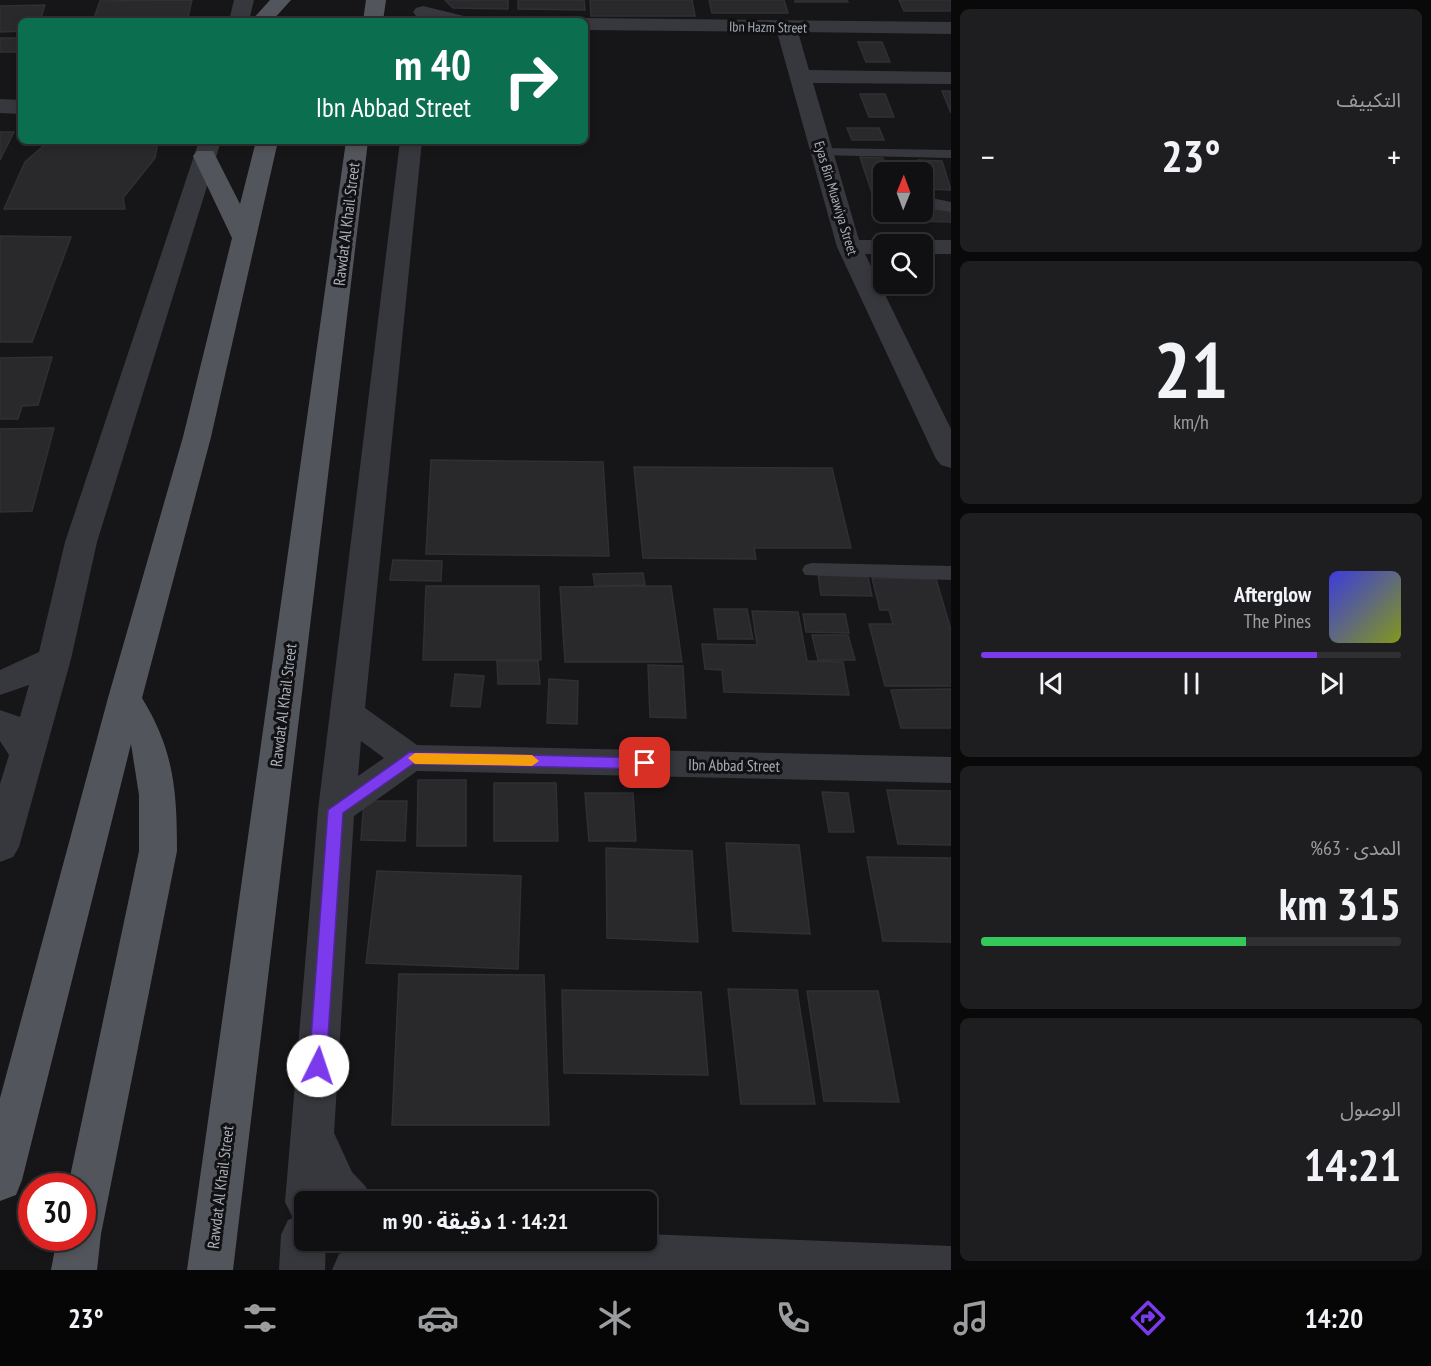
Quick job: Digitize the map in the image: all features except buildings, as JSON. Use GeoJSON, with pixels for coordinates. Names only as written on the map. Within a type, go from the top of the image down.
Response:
{"type":"FeatureCollection","features":[{"type":"Feature","properties":{"kind":"main road"},"geometry":{"type":"LineString","coordinates":[[373,18],[376,0]]}},
{"type":"Feature","properties":{"kind":"main road"},"geometry":{"type":"LineString","coordinates":[[266,18],[292,4]]}},
{"type":"Feature","properties":{"kind":"main road"},"geometry":{"type":"LineString","coordinates":[[0,1180],[125,698],[197,437],[266,144]]}},
{"type":"Feature","properties":{"kind":"main road","name":"Rawdat Al Khail Street"},"geometry":{"type":"LineString","coordinates":[[210,1270],[357,144]]}},
{"type":"Feature","properties":{"kind":"main road"},"geometry":{"type":"LineString","coordinates":[[208,148],[244,238]]}},
{"type":"Feature","properties":{"kind":"main road"},"geometry":{"type":"LineString","coordinates":[[93,1173],[158,851],[160,811],[156,780],[146,738],[125,698]]}},
{"type":"Feature","properties":{"kind":"main road"},"geometry":{"type":"LineString","coordinates":[[74,1270],[78,1251]]}},
{"type":"Feature","properties":{"kind":"street"},"geometry":{"type":"LineString","coordinates":[[240,18],[244,0]]}},
{"type":"Feature","properties":{"kind":"street"},"geometry":{"type":"LineString","coordinates":[[424,11],[450,18]]}},
{"type":"Feature","properties":{"kind":"street","name":"Ibn Hazm Street"},"geometry":{"type":"LineString","coordinates":[[588,24],[951,28]]}},
{"type":"Feature","properties":{"kind":"street","name":"Eyas Bin Muawiya Street"},"geometry":{"type":"LineString","coordinates":[[786,27],[849,248],[951,459]]}},
{"type":"Feature","properties":{"kind":"street"},"geometry":{"type":"LineString","coordinates":[[800,76],[951,78]]}},
{"type":"Feature","properties":{"kind":"street"},"geometry":{"type":"LineString","coordinates":[[0,106],[18,107]]}},
{"type":"Feature","properties":{"kind":"street"},"geometry":{"type":"LineString","coordinates":[[308,1191],[336,810],[411,144]]}},
{"type":"Feature","properties":{"kind":"street"},"geometry":{"type":"LineString","coordinates":[[0,847],[54,659],[81,542],[208,148]]}},
{"type":"Feature","properties":{"kind":"street"},"geometry":{"type":"LineString","coordinates":[[849,248],[873,248]]}},
{"type":"Feature","properties":{"kind":"street"},"geometry":{"type":"LineString","coordinates":[[933,248],[951,248]]}},
{"type":"Feature","properties":{"kind":"street"},"geometry":{"type":"LineString","coordinates":[[0,683],[28,673],[54,659]]}},
{"type":"Feature","properties":{"kind":"street"},"geometry":{"type":"LineString","coordinates":[[336,810],[410,758],[347,713]]}},
{"type":"Feature","properties":{"kind":"street"},"geometry":{"type":"LineString","coordinates":[[0,723],[9,727],[26,753]]}},
{"type":"Feature","properties":{"kind":"street","name":"Ibn Abbad Street"},"geometry":{"type":"LineString","coordinates":[[410,758],[951,770]]}},
{"type":"Feature","properties":{"kind":"street"},"geometry":{"type":"LineString","coordinates":[[313,1136],[340,1191]]}},
{"type":"Feature","properties":{"kind":"street"},"geometry":{"type":"LineString","coordinates":[[302,1270],[303,1251]]}},
{"type":"Feature","properties":{"kind":"street"},"geometry":{"type":"LineString","coordinates":[[355,1270],[400,1251]]}},
{"type":"Feature","properties":{"kind":"street"},"geometry":{"type":"LineString","coordinates":[[558,1251],[902,1268],[951,1268]]}},
{"type":"Feature","properties":{"kind":"lane"},"geometry":{"type":"LineString","coordinates":[[822,152],[951,154]]}},
{"type":"Feature","properties":{"kind":"lane"},"geometry":{"type":"LineString","coordinates":[[902,153],[905,162]]}},
{"type":"Feature","properties":{"kind":"lane"},"geometry":{"type":"LineString","coordinates":[[933,205],[951,207]]}},
{"type":"Feature","properties":{"kind":"lane"},"geometry":{"type":"LineString","coordinates":[[812,570],[951,573]]}},
{"type":"Feature","properties":{"kind":"slow traffic"},"geometry":{"type":"LineString","coordinates":[[415,758],[532,761]]}},
{"type":"Feature","properties":{"kind":"route"},"geometry":{"type":"LineString","coordinates":[[318,1066],[336,810],[410,758],[645,763]]}}]}
